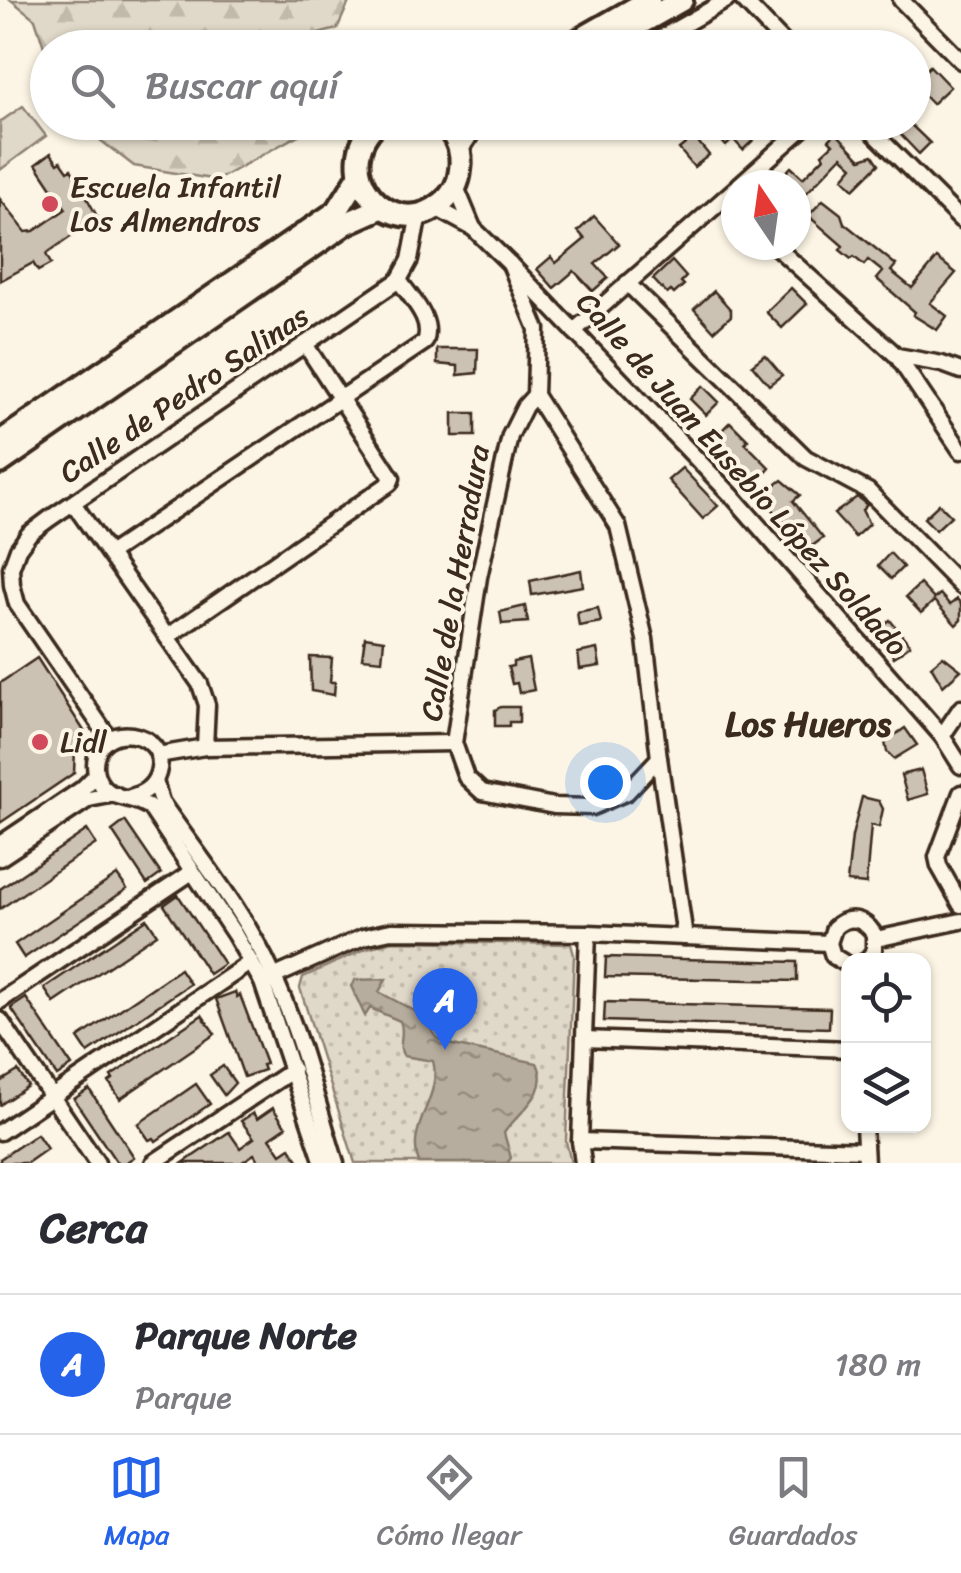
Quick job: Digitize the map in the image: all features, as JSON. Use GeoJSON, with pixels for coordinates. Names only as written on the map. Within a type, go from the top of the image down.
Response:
{"type":"FeatureCollection","features":[{"type":"Feature","properties":{"kind":"main road"},"geometry":{"type":"LineString","coordinates":[[596,30],[650,0]]}},
{"type":"Feature","properties":{"kind":"main road"},"geometry":{"type":"LineString","coordinates":[[629,30],[682,0]]}},
{"type":"Feature","properties":{"kind":"main road"},"geometry":{"type":"LineString","coordinates":[[364,140],[359,176],[364,188],[410,211]]}},
{"type":"Feature","properties":{"kind":"main road"},"geometry":{"type":"LineString","coordinates":[[0,462],[347,223],[410,211],[456,187],[469,140]]}},
{"type":"Feature","properties":{"kind":"main road"},"geometry":{"type":"LineString","coordinates":[[0,442],[337,211],[359,176]]}},
{"type":"Feature","properties":{"kind":"street"},"geometry":{"type":"LineString","coordinates":[[674,30],[727,0]]}},
{"type":"Feature","properties":{"kind":"street"},"geometry":{"type":"LineString","coordinates":[[743,0],[772,30]]}},
{"type":"Feature","properties":{"kind":"street"},"geometry":{"type":"LineString","coordinates":[[901,0],[931,30]]}},
{"type":"Feature","properties":{"kind":"street"},"geometry":{"type":"LineString","coordinates":[[931,30],[961,61]]}},
{"type":"Feature","properties":{"kind":"street"},"geometry":{"type":"LineString","coordinates":[[755,170],[789,140]]}},
{"type":"Feature","properties":{"kind":"street"},"geometry":{"type":"LineString","coordinates":[[881,140],[961,220]]}},
{"type":"Feature","properties":{"kind":"street","name":"Calle de Juan Eusebio López Soldado"},"geometry":{"type":"LineString","coordinates":[[456,187],[473,228],[734,498],[942,736],[961,766]]}},
{"type":"Feature","properties":{"kind":"street"},"geometry":{"type":"LineString","coordinates":[[574,331],[721,201]]}},
{"type":"Feature","properties":{"kind":"street","name":"Calle de Juan Eusebio López Soldado"},"geometry":{"type":"LineString","coordinates":[[410,211],[473,228]]}},
{"type":"Feature","properties":{"kind":"street","name":"Calle de Pedro Salinas"},"geometry":{"type":"LineString","coordinates":[[109,738],[18,604],[11,568],[18,548],[30,534],[73,503],[399,280],[410,260],[410,211]]}},
{"type":"Feature","properties":{"kind":"street"},"geometry":{"type":"LineString","coordinates":[[790,260],[896,356],[961,451]]}},
{"type":"Feature","properties":{"kind":"street","name":"Calle de la Herradura"},"geometry":{"type":"LineString","coordinates":[[510,264],[537,329],[535,395],[510,436],[479,577],[454,743],[466,777],[482,792],[554,806],[592,807],[627,792],[659,758]]}},
{"type":"Feature","properties":{"kind":"street"},"geometry":{"type":"LineString","coordinates":[[109,554],[425,342],[427,322],[399,280]]}},
{"type":"Feature","properties":{"kind":"street"},"geometry":{"type":"LineString","coordinates":[[628,282],[806,458],[868,491],[961,586]]}},
{"type":"Feature","properties":{"kind":"street"},"geometry":{"type":"LineString","coordinates":[[167,637],[390,483],[392,478],[305,344]]}},
{"type":"Feature","properties":{"kind":"street"},"geometry":{"type":"LineString","coordinates":[[896,356],[961,371]]}},
{"type":"Feature","properties":{"kind":"street"},"geometry":{"type":"LineString","coordinates":[[535,395],[618,526],[645,639],[685,937]]}},
{"type":"Feature","properties":{"kind":"street"},"geometry":{"type":"LineString","coordinates":[[73,503],[204,692],[208,722],[205,746]]}},
{"type":"Feature","properties":{"kind":"street"},"geometry":{"type":"LineString","coordinates":[[942,736],[961,708]]}},
{"type":"Feature","properties":{"kind":"street"},"geometry":{"type":"LineString","coordinates":[[0,858],[89,799],[122,796],[138,796],[154,781],[159,770],[158,755],[150,742],[137,734],[109,738],[100,746],[96,775],[101,784],[122,796],[142,800],[151,810],[251,962],[268,979],[293,1023],[336,1163]]}},
{"type":"Feature","properties":{"kind":"street"},"geometry":{"type":"LineString","coordinates":[[158,755],[205,746],[454,743]]}},
{"type":"Feature","properties":{"kind":"street"},"geometry":{"type":"LineString","coordinates":[[0,844],[82,789],[96,775]]}},
{"type":"Feature","properties":{"kind":"street"},"geometry":{"type":"LineString","coordinates":[[154,781],[161,802],[249,928],[268,979],[322,1163]]}},
{"type":"Feature","properties":{"kind":"street"},"geometry":{"type":"LineString","coordinates":[[961,793],[937,857],[938,866],[961,904]]}},
{"type":"Feature","properties":{"kind":"street"},"geometry":{"type":"LineString","coordinates":[[0,1001],[192,872]]}},
{"type":"Feature","properties":{"kind":"street"},"geometry":{"type":"LineString","coordinates":[[841,961],[833,956],[828,944],[834,928],[848,919],[868,925],[876,939],[872,953]]}},
{"type":"Feature","properties":{"kind":"street"},"geometry":{"type":"LineString","coordinates":[[876,939],[961,921]]}},
{"type":"Feature","properties":{"kind":"street"},"geometry":{"type":"LineString","coordinates":[[268,979],[362,938],[391,930],[588,933],[828,944]]}},
{"type":"Feature","properties":{"kind":"street"},"geometry":{"type":"LineString","coordinates":[[583,1163],[580,1141],[588,933]]}},
{"type":"Feature","properties":{"kind":"street"},"geometry":{"type":"LineString","coordinates":[[0,1132],[251,962]]}},
{"type":"Feature","properties":{"kind":"street"},"geometry":{"type":"LineString","coordinates":[[0,1020],[96,1163]]}},
{"type":"Feature","properties":{"kind":"street"},"geometry":{"type":"LineString","coordinates":[[584,1039],[841,1049]]}},
{"type":"Feature","properties":{"kind":"street"},"geometry":{"type":"LineString","coordinates":[[153,1163],[293,1070]]}},
{"type":"Feature","properties":{"kind":"street"},"geometry":{"type":"LineString","coordinates":[[580,1141],[866,1157]]}},
{"type":"Feature","properties":{"kind":"green space"},"geometry":{"type":"Polygon","coordinates":[[[11,0],[350,0],[333,30],[39,30],[35,19],[11,0]]]}},
{"type":"Feature","properties":{"kind":"green space"},"geometry":{"type":"Polygon","coordinates":[[[23,106],[30,115],[30,140],[41,140],[0,170],[0,122],[23,106]]]}},
{"type":"Feature","properties":{"kind":"green space"},"geometry":{"type":"Polygon","coordinates":[[[100,140],[289,140],[217,180],[134,166],[100,140]]]}},
{"type":"Feature","properties":{"kind":"green space"},"geometry":{"type":"Polygon","coordinates":[[[393,941],[571,944],[574,955],[566,1141],[571,1163],[355,1163],[300,988],[303,977],[367,948],[393,941]]]}},
{"type":"Feature","properties":{"kind":"water"},"geometry":{"type":"Polygon","coordinates":[[[386,979],[379,992],[422,1015],[436,1037],[448,1044],[537,1063],[537,1093],[504,1133],[511,1158],[507,1163],[419,1163],[417,1137],[433,1087],[433,1061],[404,1056],[400,1021],[370,1008],[365,1016],[351,986],[355,980],[386,979]]]}},
{"type":"Feature","properties":{"kind":"building"},"geometry":{"type":"Polygon","coordinates":[[[931,67],[950,87],[931,103],[931,67]]]}},
{"type":"Feature","properties":{"kind":"building"},"geometry":{"type":"Polygon","coordinates":[[[696,140],[709,155],[694,167],[679,149],[696,140]]]}},
{"type":"Feature","properties":{"kind":"building"},"geometry":{"type":"Polygon","coordinates":[[[734,140],[753,140],[743,150],[734,140]]]}},
{"type":"Feature","properties":{"kind":"building"},"geometry":{"type":"Polygon","coordinates":[[[829,140],[843,140],[861,159],[873,155],[879,164],[854,189],[843,178],[853,166],[842,156],[811,188],[811,170],[824,157],[822,154],[833,144],[829,140]]]}},
{"type":"Feature","properties":{"kind":"building"},"geometry":{"type":"Polygon","coordinates":[[[906,140],[930,143],[919,154],[906,140]]]}},
{"type":"Feature","properties":{"kind":"building"},"geometry":{"type":"Polygon","coordinates":[[[51,153],[68,171],[71,169],[98,218],[46,254],[51,264],[38,271],[33,263],[0,281],[0,199],[26,232],[34,231],[66,209],[36,164],[51,153]]]}},
{"type":"Feature","properties":{"kind":"building"},"geometry":{"type":"Polygon","coordinates":[[[823,200],[841,214],[844,223],[896,265],[891,271],[912,288],[937,258],[956,273],[930,303],[947,316],[937,330],[913,315],[915,312],[877,279],[883,272],[868,260],[864,265],[840,250],[843,246],[813,220],[811,213],[823,200]]]}},
{"type":"Feature","properties":{"kind":"building"},"geometry":{"type":"Polygon","coordinates":[[[594,216],[619,244],[595,264],[608,278],[593,291],[574,271],[554,288],[537,269],[551,257],[556,263],[585,239],[578,231],[594,216]]]}},
{"type":"Feature","properties":{"kind":"building"},"geometry":{"type":"Polygon","coordinates":[[[672,261],[686,277],[674,294],[667,294],[653,279],[672,261]]]}},
{"type":"Feature","properties":{"kind":"building"},"geometry":{"type":"Polygon","coordinates":[[[791,288],[807,304],[782,328],[766,312],[791,288]]]}},
{"type":"Feature","properties":{"kind":"building"},"geometry":{"type":"Polygon","coordinates":[[[714,291],[731,310],[731,316],[714,331],[694,309],[714,291]]]}},
{"type":"Feature","properties":{"kind":"building"},"geometry":{"type":"Polygon","coordinates":[[[437,349],[478,349],[477,373],[458,375],[458,366],[437,364],[437,349]]]}},
{"type":"Feature","properties":{"kind":"building"},"geometry":{"type":"Polygon","coordinates":[[[765,355],[782,375],[769,385],[752,365],[765,355]]]}},
{"type":"Feature","properties":{"kind":"building"},"geometry":{"type":"Polygon","coordinates":[[[703,386],[719,402],[706,415],[690,399],[703,386]]]}},
{"type":"Feature","properties":{"kind":"building"},"geometry":{"type":"Polygon","coordinates":[[[453,413],[475,413],[475,436],[453,436],[453,413]]]}},
{"type":"Feature","properties":{"kind":"building"},"geometry":{"type":"Polygon","coordinates":[[[730,422],[770,468],[745,488],[715,455],[719,451],[710,442],[730,422]]]}},
{"type":"Feature","properties":{"kind":"building"},"geometry":{"type":"Polygon","coordinates":[[[682,468],[718,506],[703,519],[668,480],[682,468]]]}},
{"type":"Feature","properties":{"kind":"building"},"geometry":{"type":"Polygon","coordinates":[[[782,480],[800,495],[793,501],[823,538],[804,552],[761,496],[782,480]]]}},
{"type":"Feature","properties":{"kind":"building"},"geometry":{"type":"Polygon","coordinates":[[[857,497],[867,505],[862,510],[869,524],[855,537],[834,514],[857,497]]]}},
{"type":"Feature","properties":{"kind":"building"},"geometry":{"type":"Polygon","coordinates":[[[939,504],[951,516],[936,530],[924,518],[939,504]]]}},
{"type":"Feature","properties":{"kind":"building"},"geometry":{"type":"Polygon","coordinates":[[[890,553],[903,567],[891,579],[878,566],[890,553]]]}},
{"type":"Feature","properties":{"kind":"building"},"geometry":{"type":"Polygon","coordinates":[[[581,570],[583,586],[532,595],[530,581],[581,570]]]}},
{"type":"Feature","properties":{"kind":"building"},"geometry":{"type":"Polygon","coordinates":[[[920,584],[934,599],[940,594],[950,605],[957,599],[961,620],[956,625],[934,601],[921,613],[906,597],[920,584]]]}},
{"type":"Feature","properties":{"kind":"building"},"geometry":{"type":"Polygon","coordinates":[[[525,606],[528,622],[502,624],[500,612],[525,606]]]}},
{"type":"Feature","properties":{"kind":"building"},"geometry":{"type":"Polygon","coordinates":[[[598,608],[601,622],[579,626],[577,612],[598,608]]]}},
{"type":"Feature","properties":{"kind":"building"},"geometry":{"type":"Polygon","coordinates":[[[890,620],[910,645],[894,657],[874,632],[890,620]]]}},
{"type":"Feature","properties":{"kind":"building"},"geometry":{"type":"Polygon","coordinates":[[[365,637],[384,640],[382,660],[362,658],[365,637]]]}},
{"type":"Feature","properties":{"kind":"building"},"geometry":{"type":"Polygon","coordinates":[[[597,649],[600,666],[580,669],[578,653],[597,649]]]}},
{"type":"Feature","properties":{"kind":"building"},"geometry":{"type":"Polygon","coordinates":[[[943,656],[961,670],[943,686],[931,666],[943,656]]]}},
{"type":"Feature","properties":{"kind":"building"},"geometry":{"type":"Polygon","coordinates":[[[310,657],[332,658],[330,682],[335,682],[334,695],[311,691],[310,657]]]}},
{"type":"Feature","properties":{"kind":"building","name":"Lidl"},"geometry":{"type":"Polygon","coordinates":[[[37,658],[86,734],[75,749],[74,773],[0,823],[0,683],[37,658]]]}},
{"type":"Feature","properties":{"kind":"building"},"geometry":{"type":"Polygon","coordinates":[[[528,659],[534,690],[519,693],[508,667],[528,659]]]}},
{"type":"Feature","properties":{"kind":"building"},"geometry":{"type":"Polygon","coordinates":[[[519,707],[519,722],[495,726],[495,710],[519,707]]]}},
{"type":"Feature","properties":{"kind":"building"},"geometry":{"type":"Polygon","coordinates":[[[905,728],[917,745],[894,759],[885,742],[905,728]]]}},
{"type":"Feature","properties":{"kind":"building"},"geometry":{"type":"Polygon","coordinates":[[[921,770],[928,794],[908,800],[901,775],[921,770]]]}},
{"type":"Feature","properties":{"kind":"building"},"geometry":{"type":"Polygon","coordinates":[[[862,797],[879,801],[883,809],[879,827],[871,825],[866,884],[847,882],[852,836],[862,797]]]}},
{"type":"Feature","properties":{"kind":"building"},"geometry":{"type":"Polygon","coordinates":[[[125,821],[161,874],[147,884],[112,831],[125,821]]]}},
{"type":"Feature","properties":{"kind":"building"},"geometry":{"type":"Polygon","coordinates":[[[87,830],[96,844],[0,909],[0,889],[87,830]]]}},
{"type":"Feature","properties":{"kind":"building"},"geometry":{"type":"Polygon","coordinates":[[[117,875],[127,889],[24,958],[15,944],[117,875]]]}},
{"type":"Feature","properties":{"kind":"building"},"geometry":{"type":"Polygon","coordinates":[[[178,895],[224,964],[209,974],[164,905],[178,895]]]}},
{"type":"Feature","properties":{"kind":"building"},"geometry":{"type":"Polygon","coordinates":[[[147,919],[157,934],[54,1003],[44,988],[147,919]]]}},
{"type":"Feature","properties":{"kind":"building"},"geometry":{"type":"Polygon","coordinates":[[[606,957],[797,962],[797,981],[605,977],[606,957]]]}},
{"type":"Feature","properties":{"kind":"building"},"geometry":{"type":"Polygon","coordinates":[[[180,969],[190,984],[88,1053],[78,1038],[180,969]]]}},
{"type":"Feature","properties":{"kind":"building"},"geometry":{"type":"Polygon","coordinates":[[[235,992],[237,997],[240,995],[266,1064],[262,1065],[264,1070],[244,1077],[216,999],[235,992]]]}},
{"type":"Feature","properties":{"kind":"building"},"geometry":{"type":"Polygon","coordinates":[[[26,998],[72,1066],[57,1076],[11,1008],[26,998]]]}},
{"type":"Feature","properties":{"kind":"building"},"geometry":{"type":"Polygon","coordinates":[[[605,1002],[830,1008],[829,1028],[604,1021],[605,1002]]]}},
{"type":"Feature","properties":{"kind":"building"},"geometry":{"type":"Polygon","coordinates":[[[202,1015],[215,1034],[120,1099],[109,1082],[111,1076],[202,1015]]]}},
{"type":"Feature","properties":{"kind":"building"},"geometry":{"type":"Polygon","coordinates":[[[223,1066],[235,1083],[224,1095],[210,1075],[223,1066]]]}},
{"type":"Feature","properties":{"kind":"building"},"geometry":{"type":"Polygon","coordinates":[[[18,1071],[28,1086],[0,1105],[0,1082],[18,1071]]]}},
{"type":"Feature","properties":{"kind":"building"},"geometry":{"type":"Polygon","coordinates":[[[196,1084],[210,1104],[156,1141],[149,1140],[138,1124],[196,1084]]]}},
{"type":"Feature","properties":{"kind":"building"},"geometry":{"type":"Polygon","coordinates":[[[89,1089],[134,1157],[125,1163],[117,1163],[74,1099],[89,1089]]]}},
{"type":"Feature","properties":{"kind":"building"},"geometry":{"type":"Polygon","coordinates":[[[273,1108],[286,1127],[270,1138],[281,1154],[290,1148],[300,1163],[260,1163],[254,1154],[241,1163],[183,1163],[229,1132],[240,1148],[254,1138],[241,1121],[253,1113],[257,1119],[273,1108]]]}},
{"type":"Feature","properties":{"kind":"building"},"geometry":{"type":"Polygon","coordinates":[[[37,1134],[47,1149],[27,1163],[0,1163],[0,1159],[37,1134]]]}},
{"type":"Feature","properties":{"kind":"place","name":"Escuela Infantil Los Almendros"},"geometry":{"type":"Point","coordinates":[50,204]}},
{"type":"Feature","properties":{"kind":"place","name":"Lidl"},"geometry":{"type":"Point","coordinates":[40,742]}},
{"type":"Feature","properties":{"kind":"place","name":"Parque Norte"},"geometry":{"type":"Point","coordinates":[445,1050]}},
{"type":"Feature","properties":{"kind":"district","name":"Los Hueros"},"geometry":{"type":"Point","coordinates":[808,724]}}]}
